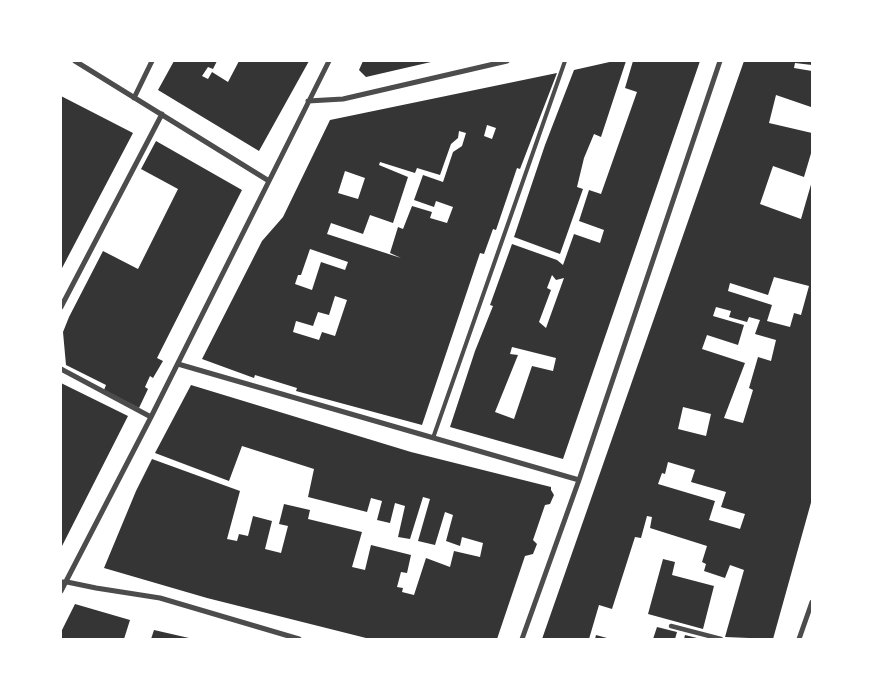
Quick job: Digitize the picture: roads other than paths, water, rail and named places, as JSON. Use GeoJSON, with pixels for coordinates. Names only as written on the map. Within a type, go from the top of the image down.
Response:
{"type":"FeatureCollection","features":[{"type":"Feature","properties":{"kind":"street"},"geometry":{"type":"LineString","coordinates":[[75,61],[269,181]]}},
{"type":"Feature","properties":{"kind":"street"},"geometry":{"type":"LineString","coordinates":[[134,98],[152,61]]}},
{"type":"Feature","properties":{"kind":"street"},"geometry":{"type":"LineString","coordinates":[[61,591],[64,582],[152,417],[329,61]]}},
{"type":"Feature","properties":{"kind":"street"},"geometry":{"type":"LineString","coordinates":[[308,101],[343,98],[507,61]]}},
{"type":"Feature","properties":{"kind":"street"},"geometry":{"type":"LineString","coordinates":[[522,639],[579,480],[720,61]]}},
{"type":"Feature","properties":{"kind":"street"},"geometry":{"type":"LineString","coordinates":[[61,307],[162,114]]}},
{"type":"Feature","properties":{"kind":"street"},"geometry":{"type":"LineString","coordinates":[[178,364],[579,480]]}},
{"type":"Feature","properties":{"kind":"street"},"geometry":{"type":"LineString","coordinates":[[61,369],[152,417]]}},
{"type":"Feature","properties":{"kind":"street"},"geometry":{"type":"LineString","coordinates":[[64,582],[160,598],[299,639]]}},
{"type":"Feature","properties":{"kind":"street"},"geometry":{"type":"LineString","coordinates":[[799,639],[811,605]]}},
{"type":"Feature","properties":{"kind":"street"},"geometry":{"type":"LineString","coordinates":[[671,626],[721,639]]}},
{"type":"Feature","properties":{"kind":"lane"},"geometry":{"type":"LineString","coordinates":[[433,438],[565,61]]}}]}
